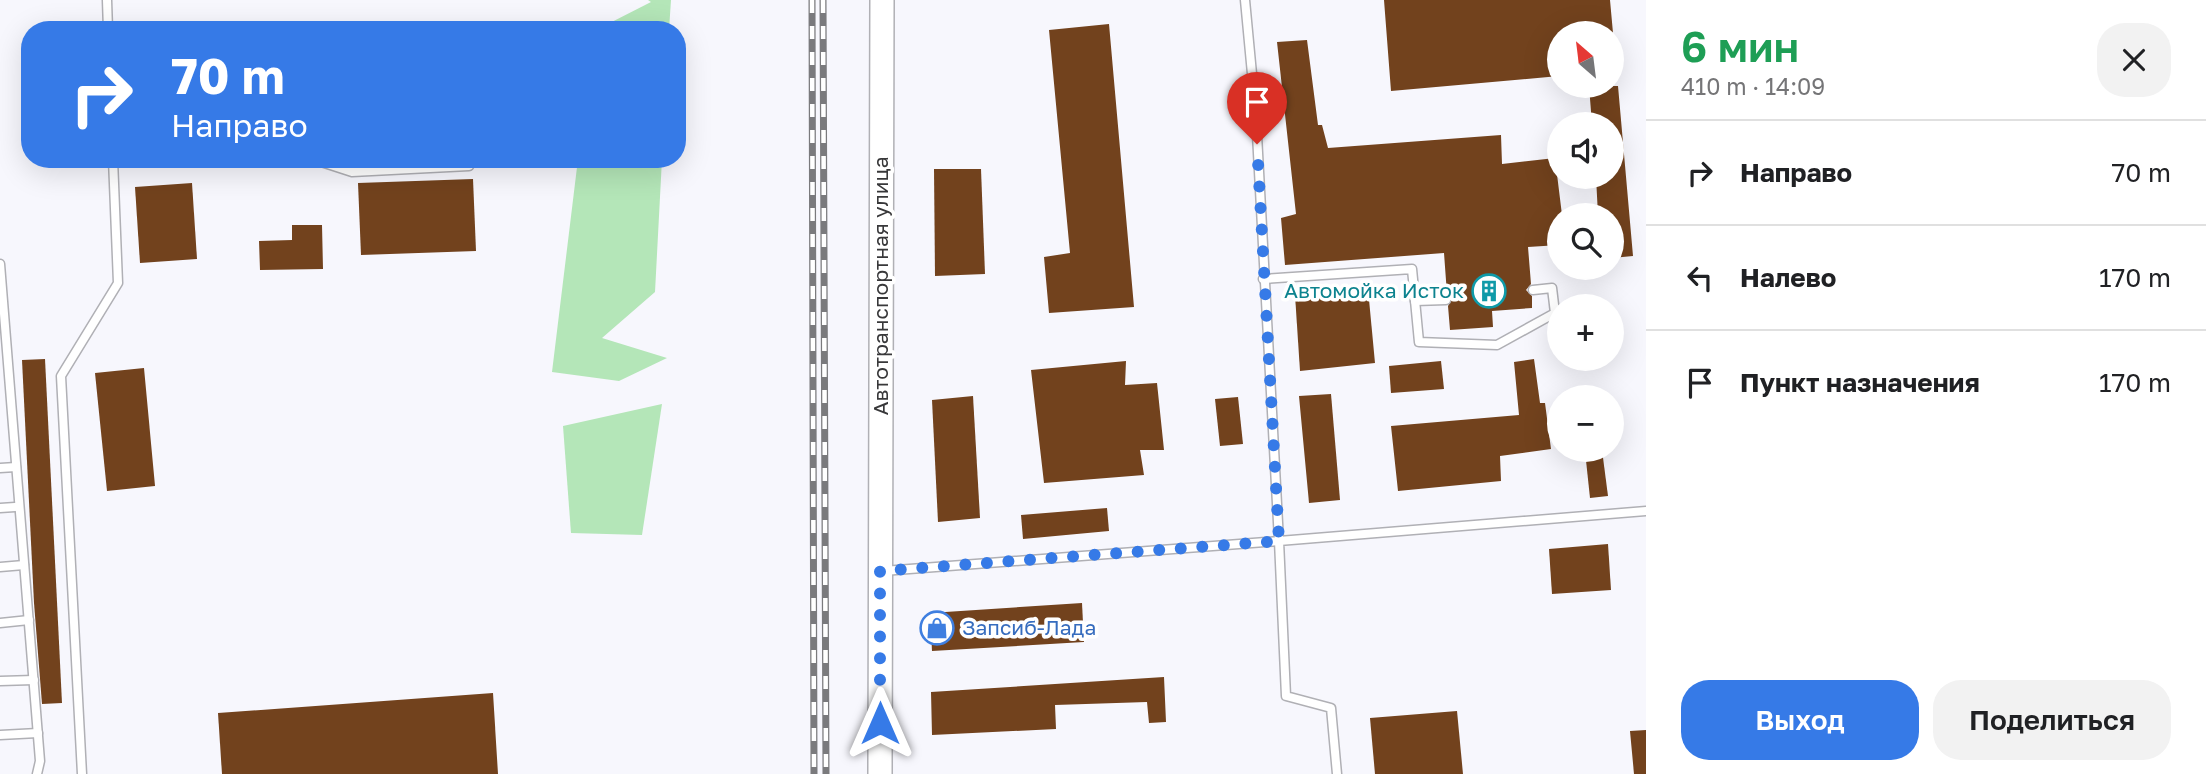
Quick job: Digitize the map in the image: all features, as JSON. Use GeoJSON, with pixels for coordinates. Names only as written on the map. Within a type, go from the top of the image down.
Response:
{"type":"FeatureCollection","features":[{"type":"Feature","properties":{"kind":"main road","name":"Автотранспортная улица"},"geometry":{"type":"LineString","coordinates":[[880,774],[881,0]]}},
{"type":"Feature","properties":{"kind":"lane"},"geometry":{"type":"LineString","coordinates":[[107,0],[108,21]]}},
{"type":"Feature","properties":{"kind":"lane"},"geometry":{"type":"LineString","coordinates":[[1245,0],[1256,116],[1286,696],[1331,708],[1336,774]]}},
{"type":"Feature","properties":{"kind":"lane"},"geometry":{"type":"LineString","coordinates":[[82,774],[61,376],[118,283],[113,168]]}},
{"type":"Feature","properties":{"kind":"lane"},"geometry":{"type":"LineString","coordinates":[[340,168],[352,172],[430,168]]}},
{"type":"Feature","properties":{"kind":"lane"},"geometry":{"type":"LineString","coordinates":[[0,264],[4,357],[12,414],[38,733],[40,761],[37,774]]}},
{"type":"Feature","properties":{"kind":"lane"},"geometry":{"type":"LineString","coordinates":[[1263,279],[1412,269],[1419,341],[1497,345],[1555,313],[1552,288],[1533,290]]}},
{"type":"Feature","properties":{"kind":"lane"},"geometry":{"type":"LineString","coordinates":[[1415,302],[1446,300]]}},
{"type":"Feature","properties":{"kind":"lane"},"geometry":{"type":"LineString","coordinates":[[0,415],[12,414]]}},
{"type":"Feature","properties":{"kind":"lane"},"geometry":{"type":"LineString","coordinates":[[0,468],[16,467]]}},
{"type":"Feature","properties":{"kind":"lane"},"geometry":{"type":"LineString","coordinates":[[0,508],[15,507]]}},
{"type":"Feature","properties":{"kind":"lane"},"geometry":{"type":"LineString","coordinates":[[880,571],[1646,511]]}},
{"type":"Feature","properties":{"kind":"lane"},"geometry":{"type":"LineString","coordinates":[[0,567],[24,565]]}},
{"type":"Feature","properties":{"kind":"lane"},"geometry":{"type":"LineString","coordinates":[[0,623],[29,620]]}},
{"type":"Feature","properties":{"kind":"lane"},"geometry":{"type":"LineString","coordinates":[[0,681],[34,680]]}},
{"type":"Feature","properties":{"kind":"lane"},"geometry":{"type":"LineString","coordinates":[[0,735],[38,733]]}},
{"type":"Feature","properties":{"kind":"green space"},"geometry":{"type":"Polygon","coordinates":[[[648,0],[671,0],[670,21],[614,21],[651,2],[648,0]]]}},
{"type":"Feature","properties":{"kind":"green space"},"geometry":{"type":"Polygon","coordinates":[[[577,168],[662,168],[655,292],[602,338],[667,358],[619,381],[552,372],[577,168]]]}},
{"type":"Feature","properties":{"kind":"green space"},"geometry":{"type":"Polygon","coordinates":[[[662,404],[642,535],[571,533],[563,426],[662,404]]]}},
{"type":"Feature","properties":{"kind":"building"},"geometry":{"type":"Polygon","coordinates":[[[1384,0],[1610,0],[1612,21],[1547,21],[1547,77],[1391,91],[1384,0]]]}},
{"type":"Feature","properties":{"kind":"building"},"geometry":{"type":"Polygon","coordinates":[[[1109,24],[1134,307],[1049,313],[1044,257],[1070,253],[1049,30],[1109,24]]]}},
{"type":"Feature","properties":{"kind":"building"},"geometry":{"type":"Polygon","coordinates":[[[1307,40],[1318,125],[1322,125],[1328,148],[1501,135],[1502,164],[1547,159],[1547,189],[1559,189],[1561,203],[1547,203],[1547,246],[1528,247],[1531,284],[1526,290],[1532,296],[1532,308],[1492,311],[1493,327],[1450,330],[1448,306],[1452,299],[1447,294],[1444,253],[1285,265],[1281,218],[1296,214],[1277,42],[1307,40]]]}},
{"type":"Feature","properties":{"kind":"building"},"geometry":{"type":"Polygon","coordinates":[[[1590,98],[1619,98],[1620,112],[1591,112],[1590,98]]]}},
{"type":"Feature","properties":{"kind":"building"},"geometry":{"type":"Polygon","coordinates":[[[1624,154],[1633,256],[1624,257],[1624,203],[1597,203],[1597,189],[1624,189],[1624,154]]]}},
{"type":"Feature","properties":{"kind":"building"},"geometry":{"type":"Polygon","coordinates":[[[934,169],[981,169],[985,274],[935,276],[934,169]]]}},
{"type":"Feature","properties":{"kind":"building"},"geometry":{"type":"Polygon","coordinates":[[[473,179],[476,251],[361,255],[358,183],[473,179]]]}},
{"type":"Feature","properties":{"kind":"building"},"geometry":{"type":"Polygon","coordinates":[[[192,183],[197,259],[140,263],[135,187],[192,183]]]}},
{"type":"Feature","properties":{"kind":"building"},"geometry":{"type":"Polygon","coordinates":[[[292,225],[322,225],[323,269],[260,270],[259,241],[292,240],[292,225]]]}},
{"type":"Feature","properties":{"kind":"building"},"geometry":{"type":"Polygon","coordinates":[[[1368,289],[1375,363],[1300,371],[1295,295],[1368,289]]]}},
{"type":"Feature","properties":{"kind":"building"},"geometry":{"type":"Polygon","coordinates":[[[45,359],[62,703],[42,704],[34,603],[22,360],[45,359]]]}},
{"type":"Feature","properties":{"kind":"building"},"geometry":{"type":"Polygon","coordinates":[[[1534,359],[1540,403],[1545,403],[1547,450],[1500,456],[1501,481],[1398,491],[1391,426],[1519,415],[1514,362],[1534,359]]]}},
{"type":"Feature","properties":{"kind":"building"},"geometry":{"type":"Polygon","coordinates":[[[1126,361],[1125,385],[1157,383],[1164,450],[1140,450],[1144,475],[1044,483],[1031,370],[1126,361]]]}},
{"type":"Feature","properties":{"kind":"building"},"geometry":{"type":"Polygon","coordinates":[[[1441,361],[1444,389],[1391,393],[1389,366],[1441,361]]]}},
{"type":"Feature","properties":{"kind":"building"},"geometry":{"type":"Polygon","coordinates":[[[144,368],[155,486],[107,491],[95,373],[144,368]]]}},
{"type":"Feature","properties":{"kind":"building"},"geometry":{"type":"Polygon","coordinates":[[[1331,394],[1340,500],[1309,503],[1299,396],[1331,394]]]}},
{"type":"Feature","properties":{"kind":"building"},"geometry":{"type":"Polygon","coordinates":[[[973,396],[980,518],[938,522],[932,400],[973,396]]]}},
{"type":"Feature","properties":{"kind":"building"},"geometry":{"type":"Polygon","coordinates":[[[1238,397],[1243,444],[1220,446],[1215,399],[1238,397]]]}},
{"type":"Feature","properties":{"kind":"building"},"geometry":{"type":"Polygon","coordinates":[[[1586,462],[1604,462],[1608,496],[1590,498],[1586,462]]]}},
{"type":"Feature","properties":{"kind":"building"},"geometry":{"type":"Polygon","coordinates":[[[1107,508],[1109,531],[1023,539],[1021,515],[1107,508]]]}},
{"type":"Feature","properties":{"kind":"building"},"geometry":{"type":"Polygon","coordinates":[[[1608,544],[1611,590],[1552,594],[1549,549],[1608,544]]]}},
{"type":"Feature","properties":{"kind":"building"},"geometry":{"type":"Polygon","coordinates":[[[1082,603],[1084,642],[932,651],[930,613],[1082,603]]]}},
{"type":"Feature","properties":{"kind":"building"},"geometry":{"type":"Polygon","coordinates":[[[1164,677],[1166,722],[1149,723],[1147,702],[1055,705],[1056,729],[932,735],[931,692],[1164,677]]]}},
{"type":"Feature","properties":{"kind":"building"},"geometry":{"type":"Polygon","coordinates":[[[493,693],[498,774],[222,774],[218,713],[493,693]]]}},
{"type":"Feature","properties":{"kind":"building"},"geometry":{"type":"Polygon","coordinates":[[[1457,711],[1463,774],[1375,774],[1370,718],[1457,711]]]}},
{"type":"Feature","properties":{"kind":"building"},"geometry":{"type":"Polygon","coordinates":[[[1646,730],[1646,774],[1634,774],[1630,731],[1646,730]]]}},
{"type":"Feature","properties":{"kind":"railway"},"geometry":{"type":"LineString","coordinates":[[812,0],[814,774]]}},
{"type":"Feature","properties":{"kind":"railway"},"geometry":{"type":"LineString","coordinates":[[823,0],[826,774]]}},
{"type":"Feature","properties":{"kind":"place","name":"Автомойка Исток"},"geometry":{"type":"Point","coordinates":[1489,291]}},
{"type":"Feature","properties":{"kind":"place","name":"Запсиб-Лада"},"geometry":{"type":"Point","coordinates":[937,628]}},
{"type":"Feature","properties":{"kind":"route"},"geometry":{"type":"LineString","coordinates":[[880,723],[880,571],[1279,541],[1257,144]]}}]}
